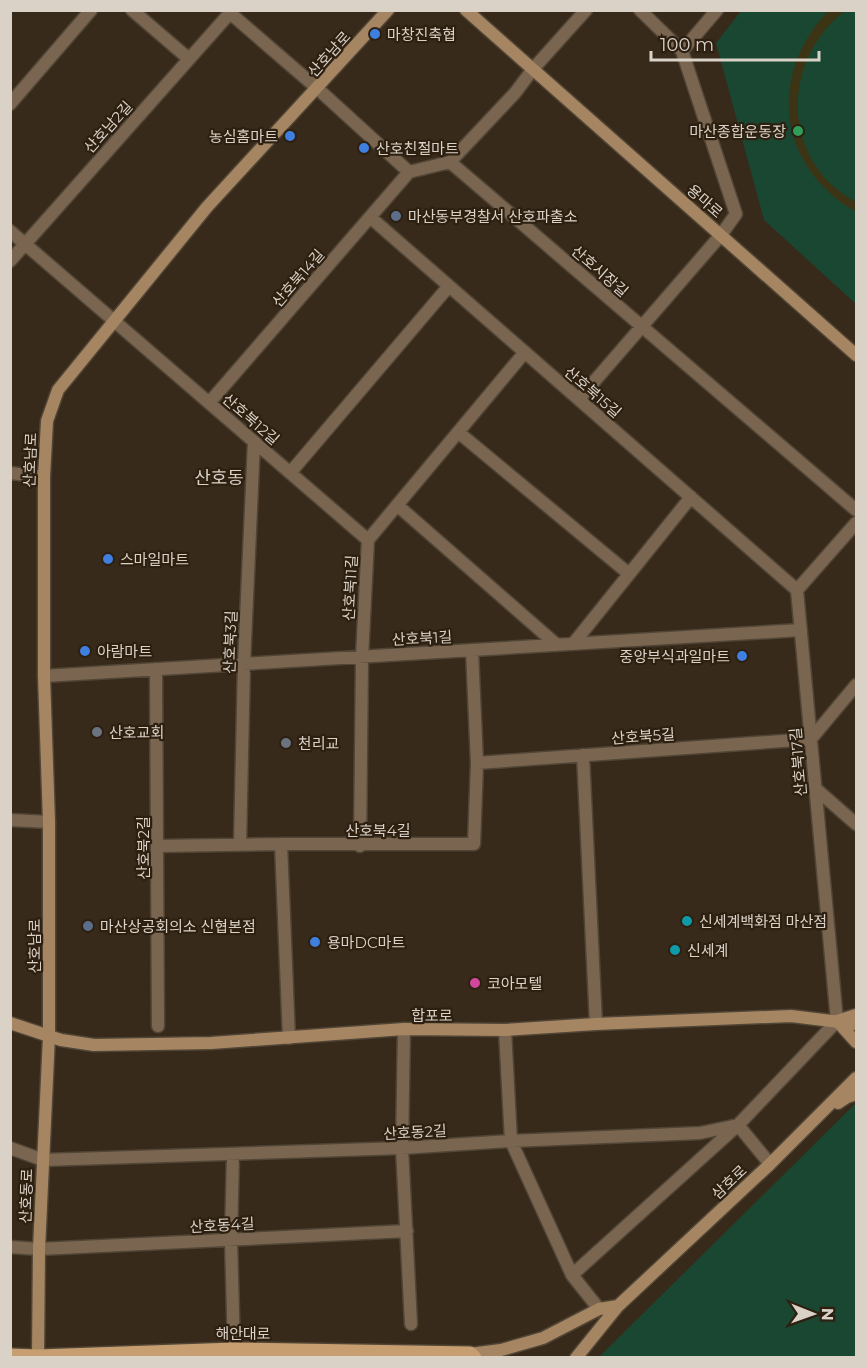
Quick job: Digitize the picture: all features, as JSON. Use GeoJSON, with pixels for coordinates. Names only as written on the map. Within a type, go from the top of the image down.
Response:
{"type":"FeatureCollection","features":[{"type":"Feature","properties":{"kind":"main road","name":"산호남로"},"geometry":{"type":"LineString","coordinates":[[49,1036],[49,822],[44,676],[44,477],[47,421],[58,390],[207,207],[318,89],[388,10]]}},
{"type":"Feature","properties":{"kind":"main road","name":"용마로"},"geometry":{"type":"LineString","coordinates":[[466,10],[856,355]]}},
{"type":"Feature","properties":{"kind":"main road"},"geometry":{"type":"LineString","coordinates":[[856,1015],[837,1021],[856,1042]]}},
{"type":"Feature","properties":{"kind":"main road","name":"합포로"},"geometry":{"type":"LineString","coordinates":[[10,1023],[49,1036],[94,1045],[211,1043],[404,1029],[505,1030],[791,1016],[856,1024]]}},
{"type":"Feature","properties":{"kind":"main road","name":"산호동로"},"geometry":{"type":"LineString","coordinates":[[38,1357],[39,1249],[49,1036]]}},
{"type":"Feature","properties":{"kind":"main road","name":"삼호로"},"geometry":{"type":"LineString","coordinates":[[576,1358],[618,1306],[770,1164],[856,1078]]}},
{"type":"Feature","properties":{"kind":"main road"},"geometry":{"type":"LineString","coordinates":[[815,1119],[847,1097],[856,1094]]}},
{"type":"Feature","properties":{"kind":"main road"},"geometry":{"type":"LineString","coordinates":[[472,1356],[543,1338],[599,1309],[618,1306]]}},
{"type":"Feature","properties":{"kind":"main road","name":"해안대로"},"geometry":{"type":"LineString","coordinates":[[10,1356],[234,1350],[472,1356]]}},
{"type":"Feature","properties":{"kind":"street"},"geometry":{"type":"LineString","coordinates":[[10,104],[91,10]]}},
{"type":"Feature","properties":{"kind":"street"},"geometry":{"type":"LineString","coordinates":[[132,10],[189,59]]}},
{"type":"Feature","properties":{"kind":"street"},"geometry":{"type":"LineString","coordinates":[[318,89],[409,172],[450,162],[515,93],[533,69],[586,10]]}},
{"type":"Feature","properties":{"kind":"street"},"geometry":{"type":"LineString","coordinates":[[579,399],[721,235],[736,214],[682,51],[640,10]]}},
{"type":"Feature","properties":{"kind":"street"},"geometry":{"type":"LineString","coordinates":[[682,51],[717,10]]}},
{"type":"Feature","properties":{"kind":"street","name":"산호남2길"},"geometry":{"type":"LineString","coordinates":[[10,261],[230,12],[318,89]]}},
{"type":"Feature","properties":{"kind":"street","name":"산호시장길"},"geometry":{"type":"LineString","coordinates":[[450,162],[856,510]]}},
{"type":"Feature","properties":{"kind":"street","name":"산호북14길"},"geometry":{"type":"LineString","coordinates":[[209,403],[409,172]]}},
{"type":"Feature","properties":{"kind":"street","name":"산호북15길"},"geometry":{"type":"LineString","coordinates":[[370,217],[798,591]]}},
{"type":"Feature","properties":{"kind":"street","name":"산호북12길"},"geometry":{"type":"LineString","coordinates":[[10,231],[368,540]]}},
{"type":"Feature","properties":{"kind":"street"},"geometry":{"type":"LineString","coordinates":[[290,473],[449,286]]}},
{"type":"Feature","properties":{"kind":"street","name":"산호북11길"},"geometry":{"type":"LineString","coordinates":[[360,846],[362,657],[368,540],[525,352]]}},
{"type":"Feature","properties":{"kind":"street"},"geometry":{"type":"LineString","coordinates":[[458,432],[628,573]]}},
{"type":"Feature","properties":{"kind":"street","name":"산호북3길"},"geometry":{"type":"LineString","coordinates":[[240,844],[244,664],[254,442]]}},
{"type":"Feature","properties":{"kind":"street"},"geometry":{"type":"LineString","coordinates":[[10,473],[44,477]]}},
{"type":"Feature","properties":{"kind":"street"},"geometry":{"type":"LineString","coordinates":[[573,644],[691,497]]}},
{"type":"Feature","properties":{"kind":"street"},"geometry":{"type":"LineString","coordinates":[[397,505],[556,645]]}},
{"type":"Feature","properties":{"kind":"street"},"geometry":{"type":"LineString","coordinates":[[798,591],[856,523]]}},
{"type":"Feature","properties":{"kind":"street","name":"산호북17길"},"geometry":{"type":"LineString","coordinates":[[798,591],[837,1021]]}},
{"type":"Feature","properties":{"kind":"street","name":"산호북1길"},"geometry":{"type":"LineString","coordinates":[[44,676],[801,630]]}},
{"type":"Feature","properties":{"kind":"street","name":"산호북4길"},"geometry":{"type":"LineString","coordinates":[[159,846],[474,844],[477,763],[472,650]]}},
{"type":"Feature","properties":{"kind":"street","name":"산호북2길"},"geometry":{"type":"LineString","coordinates":[[156,669],[159,846],[158,1026]]}},
{"type":"Feature","properties":{"kind":"street"},"geometry":{"type":"LineString","coordinates":[[811,739],[856,688]]}},
{"type":"Feature","properties":{"kind":"street","name":"산호북5길"},"geometry":{"type":"LineString","coordinates":[[477,763],[811,739]]}},
{"type":"Feature","properties":{"kind":"street"},"geometry":{"type":"LineString","coordinates":[[583,755],[596,1024]]}},
{"type":"Feature","properties":{"kind":"street"},"geometry":{"type":"LineString","coordinates":[[816,789],[856,824]]}},
{"type":"Feature","properties":{"kind":"street"},"geometry":{"type":"LineString","coordinates":[[10,820],[49,822]]}},
{"type":"Feature","properties":{"kind":"street"},"geometry":{"type":"LineString","coordinates":[[281,844],[289,1038]]}},
{"type":"Feature","properties":{"kind":"street"},"geometry":{"type":"LineString","coordinates":[[572,1275],[738,1125],[837,1021]]}},
{"type":"Feature","properties":{"kind":"street"},"geometry":{"type":"LineString","coordinates":[[404,1029],[402,1148],[411,1324]]}},
{"type":"Feature","properties":{"kind":"street"},"geometry":{"type":"LineString","coordinates":[[505,1030],[511,1141],[572,1275],[599,1309]]}},
{"type":"Feature","properties":{"kind":"street"},"geometry":{"type":"LineString","coordinates":[[738,1125],[770,1164]]}},
{"type":"Feature","properties":{"kind":"street","name":"산호동2길"},"geometry":{"type":"LineString","coordinates":[[43,1160],[402,1148],[700,1133],[738,1125]]}},
{"type":"Feature","properties":{"kind":"street"},"geometry":{"type":"LineString","coordinates":[[10,1148],[43,1160]]}},
{"type":"Feature","properties":{"kind":"street"},"geometry":{"type":"LineString","coordinates":[[233,1154],[231,1240],[234,1350]]}},
{"type":"Feature","properties":{"kind":"street","name":"산호동4길"},"geometry":{"type":"LineString","coordinates":[[10,1247],[39,1249],[406,1232]]}},
{"type":"Feature","properties":{"kind":"green space","name":"마산종합운동장"},"geometry":{"type":"Polygon","coordinates":[[[741,11],[856,11],[856,304],[764,220],[716,43],[741,11]]]}},
{"type":"Feature","properties":{"kind":"green space"},"geometry":{"type":"Polygon","coordinates":[[[856,1103],[856,1357],[599,1357],[856,1103]]]}},
{"type":"Feature","properties":{"kind":"sand"},"geometry":{"type":"Polygon","coordinates":[[[828,11],[845,11],[824,32],[809,56],[800,82],[798,110],[802,137],[813,162],[831,184],[856,202],[856,211],[828,191],[805,162],[795,141],[790,118],[789,96],[793,73],[801,51],[813,30],[828,11]]]}},
{"type":"Feature","properties":{"kind":"place","name":"마창진축협"},"geometry":{"type":"Point","coordinates":[375,34]}},
{"type":"Feature","properties":{"kind":"place","name":"마산종합운동장"},"geometry":{"type":"Point","coordinates":[798,131]}},
{"type":"Feature","properties":{"kind":"place","name":"농심홈마트"},"geometry":{"type":"Point","coordinates":[290,136]}},
{"type":"Feature","properties":{"kind":"place","name":"산호친절마트"},"geometry":{"type":"Point","coordinates":[364,148]}},
{"type":"Feature","properties":{"kind":"place","name":"마산동부경찰서 산호파출소"},"geometry":{"type":"Point","coordinates":[396,216]}},
{"type":"Feature","properties":{"kind":"place","name":"스마일마트"},"geometry":{"type":"Point","coordinates":[108,559]}},
{"type":"Feature","properties":{"kind":"place","name":"아람마트"},"geometry":{"type":"Point","coordinates":[85,651]}},
{"type":"Feature","properties":{"kind":"place","name":"중앙부식과일마트"},"geometry":{"type":"Point","coordinates":[742,656]}},
{"type":"Feature","properties":{"kind":"place","name":"산호교회"},"geometry":{"type":"Point","coordinates":[97,732]}},
{"type":"Feature","properties":{"kind":"place","name":"천리교"},"geometry":{"type":"Point","coordinates":[286,743]}},
{"type":"Feature","properties":{"kind":"place","name":"신세계백화점 마산점"},"geometry":{"type":"Point","coordinates":[687,921]}},
{"type":"Feature","properties":{"kind":"place","name":"마산상공회의소 신협본점"},"geometry":{"type":"Point","coordinates":[88,926]}},
{"type":"Feature","properties":{"kind":"place","name":"용마DC마트"},"geometry":{"type":"Point","coordinates":[315,942]}},
{"type":"Feature","properties":{"kind":"place","name":"신세계"},"geometry":{"type":"Point","coordinates":[675,950]}},
{"type":"Feature","properties":{"kind":"place","name":"코아모텔"},"geometry":{"type":"Point","coordinates":[475,983]}},
{"type":"Feature","properties":{"kind":"district","name":"산호동"},"geometry":{"type":"Point","coordinates":[219,478]}}]}
